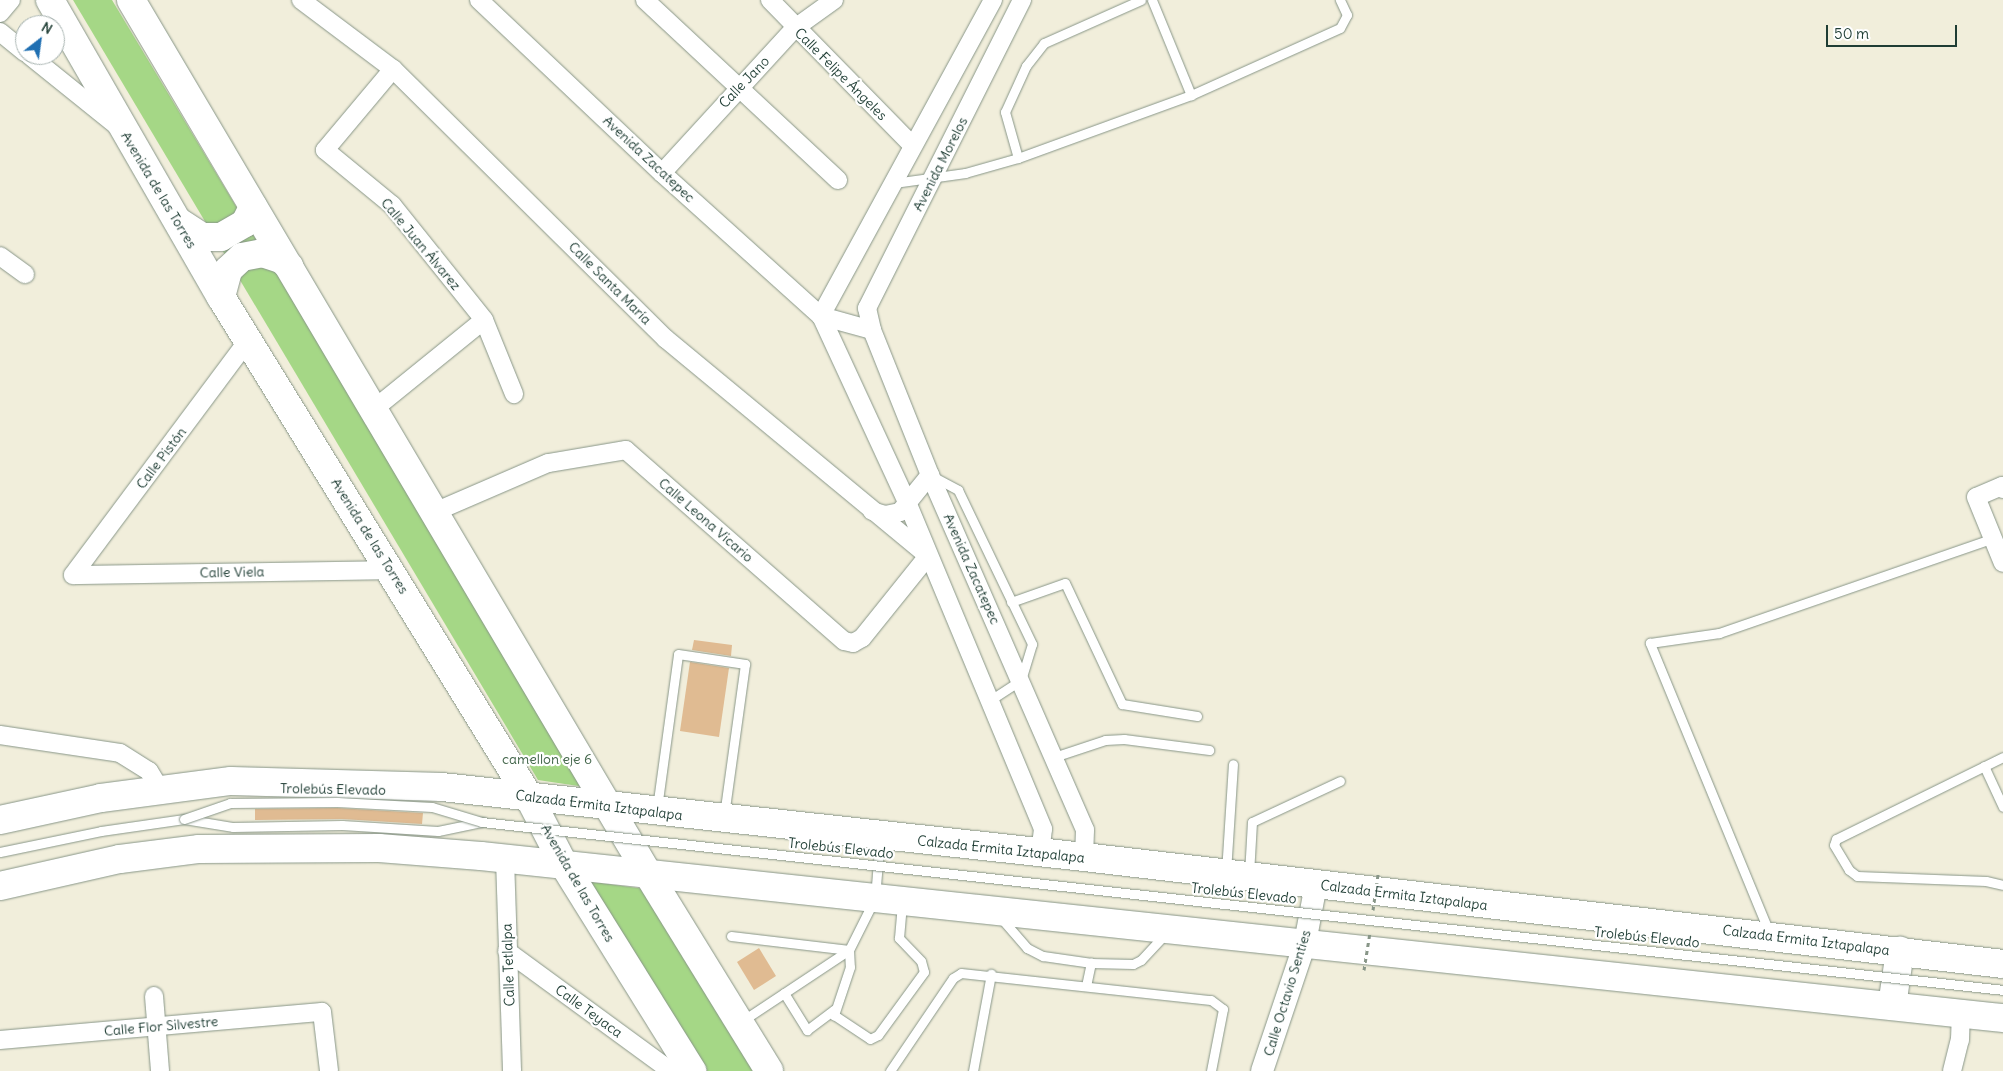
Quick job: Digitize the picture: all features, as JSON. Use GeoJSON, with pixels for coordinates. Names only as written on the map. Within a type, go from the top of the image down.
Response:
{"type":"FeatureCollection","features":[{"type":"Feature","properties":{"kind":"main road","name":"Avenida de las Torres"},"geometry":{"type":"LineString","coordinates":[[50,0],[123,130],[179,222],[221,297],[529,797],[564,865],[692,1071]]}},
{"type":"Feature","properties":{"kind":"main road"},"geometry":{"type":"LineString","coordinates":[[131,0],[611,807],[648,874],[741,1022],[769,1071]]}},
{"type":"Feature","properties":{"kind":"main road"},"geometry":{"type":"LineString","coordinates":[[179,222],[202,237],[221,237],[238,230],[253,207]]}},
{"type":"Feature","properties":{"kind":"main road"},"geometry":{"type":"LineString","coordinates":[[221,297],[228,270],[242,257],[252,254],[272,255],[289,266]]}},
{"type":"Feature","properties":{"kind":"main road","name":"Calzada Ermita Iztapalapa"},"geometry":{"type":"LineString","coordinates":[[0,820],[160,788],[231,781],[304,781],[442,787],[880,837],[1040,852],[1770,935],[2003,964]]}},
{"type":"Feature","properties":{"kind":"main road"},"geometry":{"type":"LineString","coordinates":[[0,886],[120,859],[199,849],[379,848],[505,859],[994,910],[2003,1018]]}},
{"type":"Feature","properties":{"kind":"main road"},"geometry":{"type":"LineString","coordinates":[[1892,1006],[1900,951]]}},
{"type":"Feature","properties":{"kind":"street"},"geometry":{"type":"LineString","coordinates":[[0,13],[11,0]]}},
{"type":"Feature","properties":{"kind":"street","name":"Calle Santa María"},"geometry":{"type":"LineString","coordinates":[[301,0],[393,69],[666,339],[871,511],[928,556]]}},
{"type":"Feature","properties":{"kind":"street","name":"Avenida Zacatepec"},"geometry":{"type":"LineString","coordinates":[[479,0],[662,173],[822,316],[907,502],[1043,829],[1040,852]]}},
{"type":"Feature","properties":{"kind":"street"},"geometry":{"type":"LineString","coordinates":[[645,0],[838,180]]}},
{"type":"Feature","properties":{"kind":"street","name":"Calle Felipe Ángeles"},"geometry":{"type":"LineString","coordinates":[[770,0],[795,28],[913,146]]}},
{"type":"Feature","properties":{"kind":"street","name":"Calle Jano"},"geometry":{"type":"LineString","coordinates":[[662,173],[795,28],[834,0]]}},
{"type":"Feature","properties":{"kind":"street"},"geometry":{"type":"LineString","coordinates":[[822,316],[993,0]]}},
{"type":"Feature","properties":{"kind":"street","name":"Avenida Morelos"},"geometry":{"type":"LineString","coordinates":[[872,330],[867,308],[1022,0]]}},
{"type":"Feature","properties":{"kind":"street"},"geometry":{"type":"LineString","coordinates":[[0,32],[15,44]]}},
{"type":"Feature","properties":{"kind":"street"},"geometry":{"type":"LineString","coordinates":[[42,65],[123,130]]}},
{"type":"Feature","properties":{"kind":"street","name":"Calle Juan Álvarez"},"geometry":{"type":"LineString","coordinates":[[393,69],[325,150],[392,205],[484,320]]}},
{"type":"Feature","properties":{"kind":"street"},"geometry":{"type":"LineString","coordinates":[[0,256],[25,274]]}},
{"type":"Feature","properties":{"kind":"street","name":"Avenida Zacatepec"},"geometry":{"type":"LineString","coordinates":[[822,316],[872,330],[930,475],[1085,830],[1084,857]]}},
{"type":"Feature","properties":{"kind":"street"},"geometry":{"type":"LineString","coordinates":[[374,409],[484,320],[514,394]]}},
{"type":"Feature","properties":{"kind":"street","name":"Calle Pistón"},"geometry":{"type":"LineString","coordinates":[[73,575],[248,340]]}},
{"type":"Feature","properties":{"kind":"street","name":"Calle Leona Vicario"},"geometry":{"type":"LineString","coordinates":[[435,512],[548,463],[626,450],[844,641],[853,644],[862,638],[928,556]]}},
{"type":"Feature","properties":{"kind":"street"},"geometry":{"type":"LineString","coordinates":[[871,511],[895,515],[930,475]]}},
{"type":"Feature","properties":{"kind":"street"},"geometry":{"type":"LineString","coordinates":[[2003,487],[1976,497],[2003,563]]}},
{"type":"Feature","properties":{"kind":"street","name":"Calle Viela"},"geometry":{"type":"LineString","coordinates":[[73,575],[390,570]]}},
{"type":"Feature","properties":{"kind":"street"},"geometry":{"type":"LineString","coordinates":[[0,735],[120,753],[149,771],[160,788]]}},
{"type":"Feature","properties":{"kind":"street","name":"Calle Tetlalpa"},"geometry":{"type":"LineString","coordinates":[[505,859],[506,951],[512,1071]]}},
{"type":"Feature","properties":{"kind":"street","name":"Calle Octavio Senties"},"geometry":{"type":"LineString","coordinates":[[1262,1071],[1305,943],[1316,884]]}},
{"type":"Feature","properties":{"kind":"street","name":"Calle Teyaca"},"geometry":{"type":"LineString","coordinates":[[506,951],[671,1071]]}},
{"type":"Feature","properties":{"kind":"street"},"geometry":{"type":"LineString","coordinates":[[154,996],[160,1071]]}},
{"type":"Feature","properties":{"kind":"street","name":"Calle Flor Silvestre"},"geometry":{"type":"LineString","coordinates":[[0,1040],[322,1012],[330,1071]]}},
{"type":"Feature","properties":{"kind":"street"},"geometry":{"type":"LineString","coordinates":[[1952,1071],[1960,1040],[1961,1013]]}},
{"type":"Feature","properties":{"kind":"lane"},"geometry":{"type":"LineString","coordinates":[[1018,158],[1006,112],[1026,66],[1044,42],[1141,0]]}},
{"type":"Feature","properties":{"kind":"lane"},"geometry":{"type":"LineString","coordinates":[[1152,0],[1191,95]]}},
{"type":"Feature","properties":{"kind":"lane"},"geometry":{"type":"LineString","coordinates":[[893,183],[932,178],[1018,158],[1191,95],[1340,28],[1347,15],[1340,0]]}},
{"type":"Feature","properties":{"kind":"lane"},"geometry":{"type":"LineString","coordinates":[[930,475],[958,490],[1032,644],[1021,680],[990,700]]}},
{"type":"Feature","properties":{"kind":"lane"},"geometry":{"type":"LineString","coordinates":[[1770,935],[1650,643],[1719,633],[1993,538]]}},
{"type":"Feature","properties":{"kind":"lane"},"geometry":{"type":"LineString","coordinates":[[1011,602],[1065,583],[1122,704],[1197,716]]}},
{"type":"Feature","properties":{"kind":"lane"},"geometry":{"type":"LineString","coordinates":[[657,812],[678,654],[745,664],[724,820]]}},
{"type":"Feature","properties":{"kind":"lane"},"geometry":{"type":"LineString","coordinates":[[1054,758],[1105,740],[1124,739],[1209,750]]}},
{"type":"Feature","properties":{"kind":"lane"},"geometry":{"type":"LineString","coordinates":[[2003,757],[1836,839],[1834,845],[1849,870],[1857,876],[1986,880],[2003,885]]}},
{"type":"Feature","properties":{"kind":"lane"},"geometry":{"type":"LineString","coordinates":[[1233,764],[1237,875]]}},
{"type":"Feature","properties":{"kind":"lane"},"geometry":{"type":"LineString","coordinates":[[1984,766],[2003,807]]}},
{"type":"Feature","properties":{"kind":"lane"},"geometry":{"type":"LineString","coordinates":[[1237,875],[1252,822],[1340,781]]}},
{"type":"Feature","properties":{"kind":"lane","name":"Trolebús Elevado"},"geometry":{"type":"LineString","coordinates":[[0,852],[101,831],[184,819],[230,803],[337,802],[432,807],[482,822],[2003,990]]}},
{"type":"Feature","properties":{"kind":"lane","name":"Trolebús Elevado"},"geometry":{"type":"LineString","coordinates":[[184,819],[233,826],[342,825],[438,830],[482,822]]}},
{"type":"Feature","properties":{"kind":"lane"},"geometry":{"type":"LineString","coordinates":[[784,993],[807,1030],[834,1010],[850,967],[849,950],[875,898],[880,837]]}},
{"type":"Feature","properties":{"kind":"lane"},"geometry":{"type":"LineString","coordinates":[[834,1010],[834,1014],[870,1039],[878,1035],[924,972],[921,962],[899,938],[902,901]]}},
{"type":"Feature","properties":{"kind":"lane"},"geometry":{"type":"LineString","coordinates":[[994,910],[1027,948],[1043,956],[1091,963],[1133,964],[1141,960],[1170,929]]}},
{"type":"Feature","properties":{"kind":"lane"},"geometry":{"type":"LineString","coordinates":[[731,936],[849,950]]}},
{"type":"Feature","properties":{"kind":"lane"},"geometry":{"type":"LineString","coordinates":[[741,1022],[849,950]]}},
{"type":"Feature","properties":{"kind":"lane"},"geometry":{"type":"LineString","coordinates":[[1086,986],[1091,963]]}},
{"type":"Feature","properties":{"kind":"lane"},"geometry":{"type":"LineString","coordinates":[[890,1071],[953,978],[961,973],[991,974],[1212,1000],[1223,1009],[1211,1071]]}},
{"type":"Feature","properties":{"kind":"lane"},"geometry":{"type":"LineString","coordinates":[[973,1071],[991,974]]}},
{"type":"Feature","properties":{"kind":"green space","name":"camellon eje 6"},"geometry":{"type":"Polygon","coordinates":[[[73,0],[112,0],[585,787],[538,780],[73,0]]]}},
{"type":"Feature","properties":{"kind":"green space"},"geometry":{"type":"Polygon","coordinates":[[[586,881],[645,889],[755,1071],[701,1071],[586,881]]]}},
{"type":"Feature","properties":{"kind":"building"},"geometry":{"type":"Polygon","coordinates":[[[694,640],[732,645],[731,656],[692,650],[694,640]]]}},
{"type":"Feature","properties":{"kind":"building"},"geometry":{"type":"Polygon","coordinates":[[[690,662],[729,668],[719,737],[680,731],[690,662]]]}},
{"type":"Feature","properties":{"kind":"building"},"geometry":{"type":"Polygon","coordinates":[[[337,808],[423,813],[422,824],[342,819],[255,820],[255,809],[337,808]]]}},
{"type":"Feature","properties":{"kind":"building"},"geometry":{"type":"Polygon","coordinates":[[[759,948],[776,976],[754,990],[737,962],[759,948]]]}}]}
